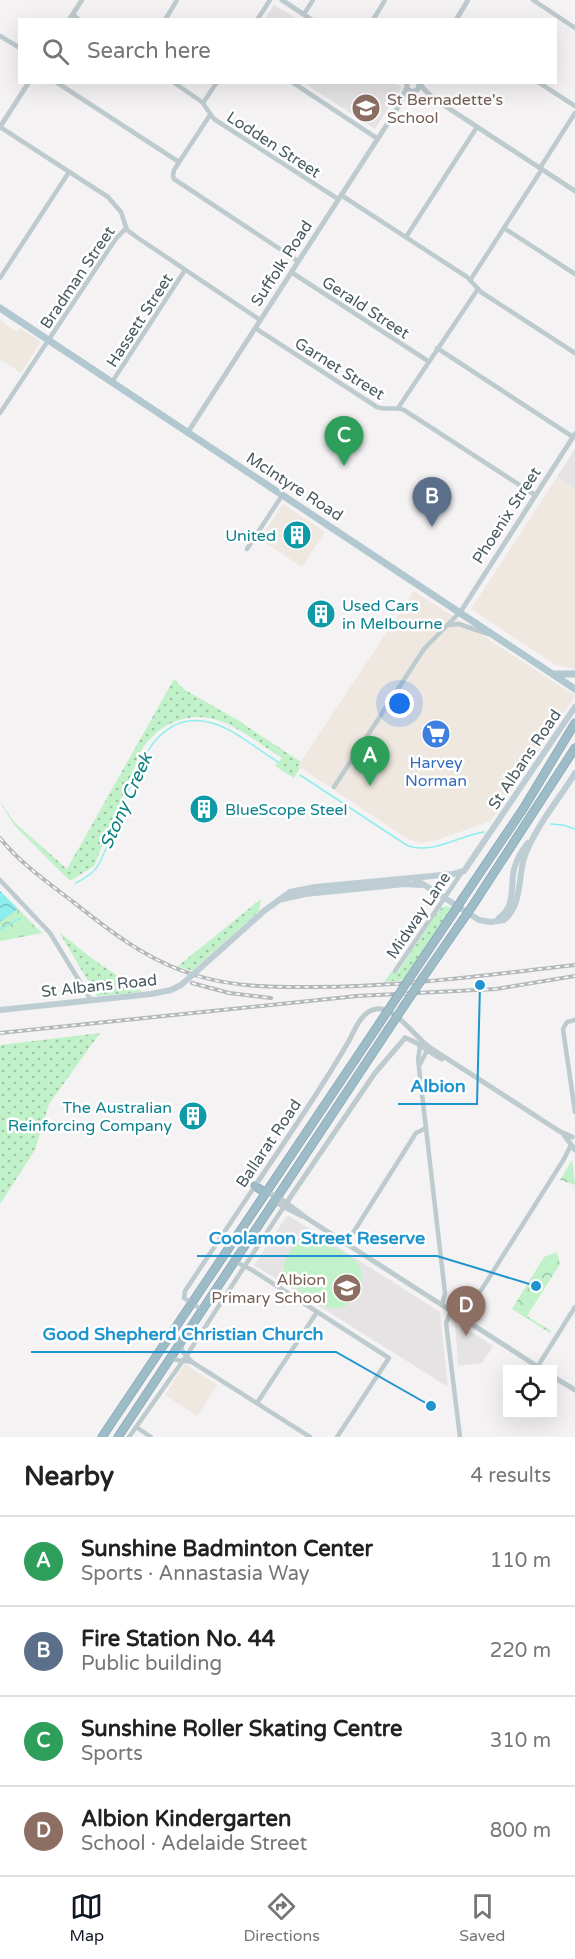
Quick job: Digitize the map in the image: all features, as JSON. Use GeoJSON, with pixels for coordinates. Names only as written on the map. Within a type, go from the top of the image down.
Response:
{"type":"FeatureCollection","features":[{"type":"Feature","properties":{"kind":"highway","name":"Ballarat Road"},"geometry":{"type":"LineString","coordinates":[[102,1437],[523,809],[575,723]]}},
{"type":"Feature","properties":{"kind":"highway"},"geometry":{"type":"LineString","coordinates":[[118,1437],[575,748]]}},
{"type":"Feature","properties":{"kind":"highway"},"geometry":{"type":"LineString","coordinates":[[255,1186],[266,1193]]}},
{"type":"Feature","properties":{"kind":"main road","name":"McIntyre Road"},"geometry":{"type":"LineString","coordinates":[[0,308],[503,639],[575,689]]}},
{"type":"Feature","properties":{"kind":"main road"},"geometry":{"type":"LineString","coordinates":[[553,674],[575,674]]}},
{"type":"Feature","properties":{"kind":"main road","name":"St Albans Road"},"geometry":{"type":"LineString","coordinates":[[0,1010],[171,990],[181,985],[276,901],[290,892],[462,872],[469,866],[575,707]]}},
{"type":"Feature","properties":{"kind":"main road"},"geometry":{"type":"LineString","coordinates":[[567,761],[575,766]]}},
{"type":"Feature","properties":{"kind":"main road","name":"St Albans Road"},"geometry":{"type":"LineString","coordinates":[[412,878],[479,920],[491,922],[504,920],[514,909],[521,862],[532,839],[575,773]]}},
{"type":"Feature","properties":{"kind":"main road","name":"St Albans Road"},"geometry":{"type":"LineString","coordinates":[[372,884],[410,883],[430,888]]}},
{"type":"Feature","properties":{"kind":"street"},"geometry":{"type":"LineString","coordinates":[[166,18],[177,0]]}},
{"type":"Feature","properties":{"kind":"street"},"geometry":{"type":"LineString","coordinates":[[258,18],[270,0]]}},
{"type":"Feature","properties":{"kind":"street"},"geometry":{"type":"LineString","coordinates":[[282,0],[309,18]]}},
{"type":"Feature","properties":{"kind":"street"},"geometry":{"type":"LineString","coordinates":[[304,14],[313,0]]}},
{"type":"Feature","properties":{"kind":"street"},"geometry":{"type":"LineString","coordinates":[[374,18],[385,0]]}},
{"type":"Feature","properties":{"kind":"street"},"geometry":{"type":"LineString","coordinates":[[457,18],[468,0]]}},
{"type":"Feature","properties":{"kind":"street"},"geometry":{"type":"LineString","coordinates":[[533,0],[575,28]]}},
{"type":"Feature","properties":{"kind":"street"},"geometry":{"type":"LineString","coordinates":[[71,18],[80,1]]}},
{"type":"Feature","properties":{"kind":"street"},"geometry":{"type":"LineString","coordinates":[[0,36],[18,47]]}},
{"type":"Feature","properties":{"kind":"street"},"geometry":{"type":"LineString","coordinates":[[28,84],[0,127],[112,201],[121,212],[126,228],[138,238],[260,320]]}},
{"type":"Feature","properties":{"kind":"street"},"geometry":{"type":"LineString","coordinates":[[59,84],[179,162]]}},
{"type":"Feature","properties":{"kind":"street","name":"Lodden Street"},"geometry":{"type":"LineString","coordinates":[[176,84],[203,103],[210,115],[471,279]]}},
{"type":"Feature","properties":{"kind":"street"},"geometry":{"type":"LineString","coordinates":[[203,103],[216,84]]}},
{"type":"Feature","properties":{"kind":"street"},"geometry":{"type":"LineString","coordinates":[[295,84],[378,139]]}},
{"type":"Feature","properties":{"kind":"street"},"geometry":{"type":"LineString","coordinates":[[406,84],[414,92],[433,98]]}},
{"type":"Feature","properties":{"kind":"street","name":"Suffolk Road"},"geometry":{"type":"LineString","coordinates":[[188,432],[397,109],[406,84]]}},
{"type":"Feature","properties":{"kind":"street","name":"Suffolk Road"},"geometry":{"type":"LineString","coordinates":[[397,109],[414,92],[418,84]]}},
{"type":"Feature","properties":{"kind":"street"},"geometry":{"type":"LineString","coordinates":[[420,84],[433,98],[575,190]]}},
{"type":"Feature","properties":{"kind":"street"},"geometry":{"type":"LineString","coordinates":[[541,84],[575,106]]}},
{"type":"Feature","properties":{"kind":"street"},"geometry":{"type":"LineString","coordinates":[[575,113],[471,279],[478,289],[575,353]]}},
{"type":"Feature","properties":{"kind":"street"},"geometry":{"type":"LineString","coordinates":[[210,115],[179,162],[173,177],[298,261]]}},
{"type":"Feature","properties":{"kind":"street"},"geometry":{"type":"LineString","coordinates":[[406,237],[477,127]]}},
{"type":"Feature","properties":{"kind":"street"},"geometry":{"type":"LineString","coordinates":[[0,278],[69,172]]}},
{"type":"Feature","properties":{"kind":"street","name":"Bradman Street"},"geometry":{"type":"LineString","coordinates":[[0,413],[115,240],[126,228]]}},
{"type":"Feature","properties":{"kind":"street"},"geometry":{"type":"LineString","coordinates":[[504,228],[575,274]]}},
{"type":"Feature","properties":{"kind":"street","name":"Hassett Street"},"geometry":{"type":"LineString","coordinates":[[112,382],[185,270]]}},
{"type":"Feature","properties":{"kind":"street","name":"Gerald Street"},"geometry":{"type":"LineString","coordinates":[[291,272],[428,361]]}},
{"type":"Feature","properties":{"kind":"street"},"geometry":{"type":"LineString","coordinates":[[398,408],[478,289]]}},
{"type":"Feature","properties":{"kind":"street","name":"Garnet Street"},"geometry":{"type":"LineString","coordinates":[[255,328],[377,407],[386,410],[398,408],[536,495]]}},
{"type":"Feature","properties":{"kind":"street"},"geometry":{"type":"LineString","coordinates":[[437,348],[574,435]]}},
{"type":"Feature","properties":{"kind":"street","name":"Phoenix Street"},"geometry":{"type":"LineString","coordinates":[[460,611],[574,435]]}},
{"type":"Feature","properties":{"kind":"street"},"geometry":{"type":"LineString","coordinates":[[247,549],[283,494]]}},
{"type":"Feature","properties":{"kind":"street"},"geometry":{"type":"LineString","coordinates":[[334,787],[424,650],[460,611]]}},
{"type":"Feature","properties":{"kind":"street"},"geometry":{"type":"LineString","coordinates":[[448,625],[459,624],[503,639]]}},
{"type":"Feature","properties":{"kind":"street","name":"Midway Lane"},"geometry":{"type":"LineString","coordinates":[[395,971],[462,872]]}},
{"type":"Feature","properties":{"kind":"street"},"geometry":{"type":"LineString","coordinates":[[0,880],[50,933],[91,1000]]}},
{"type":"Feature","properties":{"kind":"street","name":"Ballarat Road"},"geometry":{"type":"LineString","coordinates":[[192,1304],[184,1298],[184,1292],[332,1070],[364,1016],[372,1010],[386,1010],[408,1027]]}},
{"type":"Feature","properties":{"kind":"street"},"geometry":{"type":"LineString","coordinates":[[575,1020],[565,1023],[564,1032],[575,1112]]}},
{"type":"Feature","properties":{"kind":"street"},"geometry":{"type":"LineString","coordinates":[[428,1049],[412,1029],[408,1027],[402,1031],[407,1039],[454,1064],[573,1139],[564,1159],[463,1319]]}},
{"type":"Feature","properties":{"kind":"street"},"geometry":{"type":"LineString","coordinates":[[129,1437],[375,1073],[414,1033]]}},
{"type":"Feature","properties":{"kind":"street"},"geometry":{"type":"LineString","coordinates":[[420,1047],[418,1059],[445,1293],[440,1303]]}},
{"type":"Feature","properties":{"kind":"street"},"geometry":{"type":"LineString","coordinates":[[419,1066],[428,1049]]}},
{"type":"Feature","properties":{"kind":"street"},"geometry":{"type":"LineString","coordinates":[[346,1244],[416,1133],[426,1128]]}},
{"type":"Feature","properties":{"kind":"street"},"geometry":{"type":"LineString","coordinates":[[266,1193],[536,1365]]}},
{"type":"Feature","properties":{"kind":"street"},"geometry":{"type":"LineString","coordinates":[[234,1261],[389,1358],[336,1437]]}},
{"type":"Feature","properties":{"kind":"street"},"geometry":{"type":"LineString","coordinates":[[192,1304],[202,1310]]}},
{"type":"Feature","properties":{"kind":"street"},"geometry":{"type":"LineString","coordinates":[[543,1365],[575,1307]]}},
{"type":"Feature","properties":{"kind":"street"},"geometry":{"type":"LineString","coordinates":[[257,1403],[317,1312]]}},
{"type":"Feature","properties":{"kind":"street"},"geometry":{"type":"LineString","coordinates":[[453,1312],[447,1325],[460,1437]]}},
{"type":"Feature","properties":{"kind":"street"},"geometry":{"type":"LineString","coordinates":[[180,1344],[184,1357]]}},
{"type":"Feature","properties":{"kind":"street"},"geometry":{"type":"LineString","coordinates":[[170,1359],[184,1357],[310,1437]]}},
{"type":"Feature","properties":{"kind":"street"},"geometry":{"type":"LineString","coordinates":[[557,1379],[575,1390]]}},
{"type":"Feature","properties":{"kind":"street"},"geometry":{"type":"LineString","coordinates":[[136,1427],[151,1437]]}},
{"type":"Feature","properties":{"kind":"shaded area"},"geometry":{"type":"Polygon","coordinates":[[[274,5],[295,18],[266,18],[274,5]]]}},
{"type":"Feature","properties":{"kind":"shaded area","name":"St Bernadette's School"},"geometry":{"type":"Polygon","coordinates":[[[306,84],[397,84],[402,87],[375,129],[306,84]]]}},
{"type":"Feature","properties":{"kind":"shaded area"},"geometry":{"type":"Polygon","coordinates":[[[0,320],[17,332],[20,328],[41,342],[21,373],[0,359],[0,320]]]}},
{"type":"Feature","properties":{"kind":"shaded area"},"geometry":{"type":"Polygon","coordinates":[[[575,449],[575,488],[557,477],[575,449]]]}},
{"type":"Feature","properties":{"kind":"shaded area"},"geometry":{"type":"Polygon","coordinates":[[[557,477],[575,488],[575,669],[556,665],[471,609],[557,477]]]}},
{"type":"Feature","properties":{"kind":"shaded area"},"geometry":{"type":"Polygon","coordinates":[[[283,504],[325,532],[302,567],[260,539],[283,504]]]}},
{"type":"Feature","properties":{"kind":"shaded area"},"geometry":{"type":"Polygon","coordinates":[[[414,591],[575,696],[491,821],[434,841],[420,843],[406,838],[298,766],[414,591]]]}},
{"type":"Feature","properties":{"kind":"shaded area","name":"Albion Primary School"},"geometry":{"type":"Polygon","coordinates":[[[289,1216],[440,1312],[448,1387],[254,1265],[286,1217],[289,1216]]]}},
{"type":"Feature","properties":{"kind":"shaded area"},"geometry":{"type":"Polygon","coordinates":[[[455,1322],[493,1346],[482,1363],[458,1366],[455,1322]]]}},
{"type":"Feature","properties":{"kind":"shaded area"},"geometry":{"type":"Polygon","coordinates":[[[185,1364],[217,1385],[197,1416],[165,1395],[185,1364]]]}},
{"type":"Feature","properties":{"kind":"green space"},"geometry":{"type":"Polygon","coordinates":[[[174,679],[185,690],[236,719],[301,762],[298,766],[300,768],[294,778],[275,766],[282,758],[226,723],[206,717],[173,722],[155,734],[141,751],[94,866],[70,881],[14,825],[0,802],[15,823],[67,869],[174,679]]]}},
{"type":"Feature","properties":{"kind":"green space"},"geometry":{"type":"Polygon","coordinates":[[[0,891],[42,933],[0,941],[0,891]]]}},
{"type":"Feature","properties":{"kind":"green space"},"geometry":{"type":"Polygon","coordinates":[[[261,899],[259,911],[192,971],[178,966],[261,899]]]}},
{"type":"Feature","properties":{"kind":"green space"},"geometry":{"type":"Polygon","coordinates":[[[442,907],[452,908],[404,980],[384,982],[392,971],[398,972],[436,914],[442,907]]]}},
{"type":"Feature","properties":{"kind":"green space"},"geometry":{"type":"Polygon","coordinates":[[[59,932],[94,960],[142,992],[97,996],[59,932]]]}},
{"type":"Feature","properties":{"kind":"green space"},"geometry":{"type":"Polygon","coordinates":[[[100,1033],[49,1104],[35,1150],[0,1204],[0,1045],[100,1033]]]}},
{"type":"Feature","properties":{"kind":"green space"},"geometry":{"type":"Polygon","coordinates":[[[572,1160],[575,1185],[560,1180],[572,1160]]]}},
{"type":"Feature","properties":{"kind":"green space"},"geometry":{"type":"Polygon","coordinates":[[[311,1237],[318,1238],[344,1253],[359,1267],[362,1278],[359,1289],[353,1299],[344,1306],[333,1308],[322,1305],[301,1292],[286,1278],[284,1267],[289,1252],[298,1242],[311,1237]]]}},
{"type":"Feature","properties":{"kind":"green space"},"geometry":{"type":"Polygon","coordinates":[[[557,1252],[560,1264],[527,1316],[551,1331],[550,1333],[512,1309],[544,1257],[557,1252]]]}},
{"type":"Feature","properties":{"kind":"water"},"geometry":{"type":"Polygon","coordinates":[[[0,891],[18,909],[0,922],[0,891]]]}},
{"type":"Feature","properties":{"kind":"waterway","name":"Stony Creek"},"geometry":{"type":"LineString","coordinates":[[76,883],[97,867],[138,769],[151,746],[168,729],[189,721],[215,724],[239,736],[278,762]]}},
{"type":"Feature","properties":{"kind":"waterway","name":"Stony Creek"},"geometry":{"type":"LineString","coordinates":[[300,775],[408,846],[427,848],[484,832]]}},
{"type":"Feature","properties":{"kind":"waterway","name":"Stony Creek"},"geometry":{"type":"LineString","coordinates":[[551,824],[575,829]]}},
{"type":"Feature","properties":{"kind":"waterway","name":"Stony Creek"},"geometry":{"type":"LineString","coordinates":[[0,929],[21,918]]}},
{"type":"Feature","properties":{"kind":"railway"},"geometry":{"type":"LineString","coordinates":[[0,838],[34,872],[124,940],[168,965],[212,980],[272,987],[337,987],[440,980],[575,965]]}},
{"type":"Feature","properties":{"kind":"railway"},"geometry":{"type":"LineString","coordinates":[[0,1033],[357,996],[496,989],[575,976]]}},
{"type":"Feature","properties":{"kind":"railway"},"geometry":{"type":"LineString","coordinates":[[192,983],[229,993],[271,998]]}},
{"type":"Feature","properties":{"kind":"place","name":"St Bernadette's School"},"geometry":{"type":"Point","coordinates":[366,108]}},
{"type":"Feature","properties":{"kind":"place","name":"Sunshine Roller Skating Centre"},"geometry":{"type":"Point","coordinates":[344,466]}},
{"type":"Feature","properties":{"kind":"place","name":"Fire Station No. 44"},"geometry":{"type":"Point","coordinates":[432,527]}},
{"type":"Feature","properties":{"kind":"place","name":"United"},"geometry":{"type":"Point","coordinates":[297,535]}},
{"type":"Feature","properties":{"kind":"place","name":"Used Cars in Melbourne"},"geometry":{"type":"Point","coordinates":[321,614]}},
{"type":"Feature","properties":{"kind":"place","name":"Harvey Norman"},"geometry":{"type":"Point","coordinates":[436,734]}},
{"type":"Feature","properties":{"kind":"place","name":"Sunshine Badminton Center"},"geometry":{"type":"Point","coordinates":[370,786]}},
{"type":"Feature","properties":{"kind":"place","name":"BlueScope Steel"},"geometry":{"type":"Point","coordinates":[204,809]}},
{"type":"Feature","properties":{"kind":"place","name":"Albion"},"geometry":{"type":"Point","coordinates":[480,985]}},
{"type":"Feature","properties":{"kind":"place","name":"The Australian Reinforcing Company"},"geometry":{"type":"Point","coordinates":[193,1116]}},
{"type":"Feature","properties":{"kind":"place","name":"Coolamon Street Reserve"},"geometry":{"type":"Point","coordinates":[536,1286]}},
{"type":"Feature","properties":{"kind":"place","name":"Albion Primary School"},"geometry":{"type":"Point","coordinates":[347,1288]}},
{"type":"Feature","properties":{"kind":"place","name":"Albion Kindergarten"},"geometry":{"type":"Point","coordinates":[466,1336]}},
{"type":"Feature","properties":{"kind":"place","name":"Good Shepherd Christian Church"},"geometry":{"type":"Point","coordinates":[431,1406]}}]}
